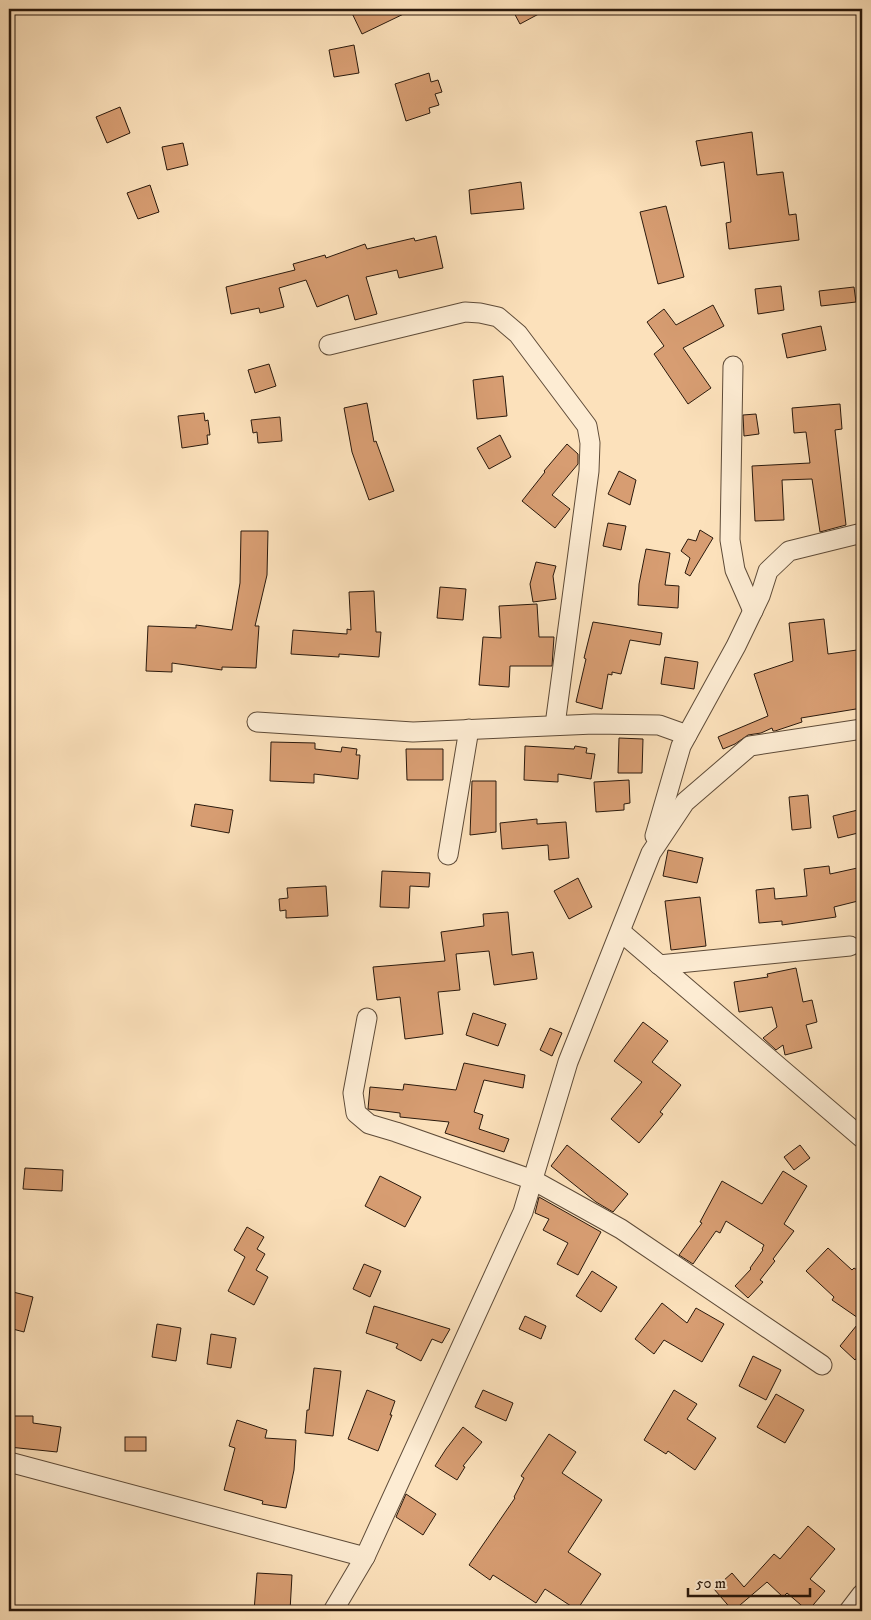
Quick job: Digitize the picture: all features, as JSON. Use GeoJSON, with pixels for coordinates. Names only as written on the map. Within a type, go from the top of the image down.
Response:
{"type":"FeatureCollection","features":[{"type":"Feature","properties":{"kind":"street"},"geometry":{"type":"LineString","coordinates":[[329,345],[465,312],[498,317],[518,334],[587,426],[590,443],[589,471],[555,726]]}},
{"type":"Feature","properties":{"kind":"street"},"geometry":{"type":"LineString","coordinates":[[733,366],[730,540],[735,570],[753,611]]}},
{"type":"Feature","properties":{"kind":"street"},"geometry":{"type":"LineString","coordinates":[[333,1611],[365,1557],[523,1212],[568,1062],[621,932],[650,853],[681,746],[736,646],[753,611],[768,571],[789,551],[862,533]]}},
{"type":"Feature","properties":{"kind":"street"},"geometry":{"type":"LineString","coordinates":[[257,722],[413,732],[594,724],[659,725],[687,735]]}},
{"type":"Feature","properties":{"kind":"street"},"geometry":{"type":"LineString","coordinates":[[448,854],[469,729]]}},
{"type":"Feature","properties":{"kind":"street"},"geometry":{"type":"LineString","coordinates":[[650,853],[685,802],[750,746],[862,729]]}},
{"type":"Feature","properties":{"kind":"street"},"geometry":{"type":"LineString","coordinates":[[621,932],[862,1138]]}},
{"type":"Feature","properties":{"kind":"street"},"geometry":{"type":"LineString","coordinates":[[659,965],[850,946]]}},
{"type":"Feature","properties":{"kind":"street"},"geometry":{"type":"LineString","coordinates":[[367,1018],[353,1093],[356,1113],[369,1124],[533,1180],[621,1229],[822,1365]]}},
{"type":"Feature","properties":{"kind":"street"},"geometry":{"type":"LineString","coordinates":[[9,1462],[365,1557]]}},
{"type":"Feature","properties":{"kind":"street"},"geometry":{"type":"LineString","coordinates":[[849,1611],[862,1594]]}},
{"type":"Feature","properties":{"kind":"building"},"geometry":{"type":"Polygon","coordinates":[[[350,9],[414,9],[362,34],[350,9]]]}},
{"type":"Feature","properties":{"kind":"building"},"geometry":{"type":"Polygon","coordinates":[[[512,9],[548,9],[520,24],[512,9]]]}},
{"type":"Feature","properties":{"kind":"building"},"geometry":{"type":"Polygon","coordinates":[[[354,45],[359,73],[334,77],[329,50],[354,45]]]}},
{"type":"Feature","properties":{"kind":"building"},"geometry":{"type":"Polygon","coordinates":[[[429,73],[431,82],[438,80],[442,92],[435,94],[439,105],[429,108],[430,113],[406,121],[395,84],[429,73]]]}},
{"type":"Feature","properties":{"kind":"building"},"geometry":{"type":"Polygon","coordinates":[[[120,107],[130,133],[107,143],[96,117],[120,107]]]}},
{"type":"Feature","properties":{"kind":"building"},"geometry":{"type":"Polygon","coordinates":[[[752,132],[757,175],[783,172],[789,215],[796,214],[799,240],[729,249],[726,223],[731,222],[724,162],[701,166],[696,141],[752,132]]]}},
{"type":"Feature","properties":{"kind":"building"},"geometry":{"type":"Polygon","coordinates":[[[183,143],[188,165],[167,170],[162,147],[183,143]]]}},
{"type":"Feature","properties":{"kind":"building"},"geometry":{"type":"Polygon","coordinates":[[[521,182],[524,209],[471,214],[469,190],[521,182]]]}},
{"type":"Feature","properties":{"kind":"building"},"geometry":{"type":"Polygon","coordinates":[[[150,185],[159,212],[138,219],[127,193],[150,185]]]}},
{"type":"Feature","properties":{"kind":"building"},"geometry":{"type":"Polygon","coordinates":[[[666,206],[684,277],[658,284],[640,212],[666,206]]]}},
{"type":"Feature","properties":{"kind":"building"},"geometry":{"type":"Polygon","coordinates":[[[436,236],[443,268],[399,278],[397,270],[366,277],[377,314],[355,320],[348,295],[317,307],[306,280],[279,288],[284,307],[260,313],[259,308],[231,314],[226,287],[295,270],[293,264],[325,255],[326,258],[365,244],[367,249],[414,238],[415,241],[436,236]]]}},
{"type":"Feature","properties":{"kind":"building"},"geometry":{"type":"Polygon","coordinates":[[[781,286],[784,310],[758,314],[755,289],[781,286]]]}},
{"type":"Feature","properties":{"kind":"building"},"geometry":{"type":"Polygon","coordinates":[[[854,287],[856,302],[821,306],[819,291],[854,287]]]}},
{"type":"Feature","properties":{"kind":"building"},"geometry":{"type":"Polygon","coordinates":[[[713,305],[724,326],[683,348],[711,388],[688,404],[654,354],[664,346],[647,322],[664,309],[676,325],[713,305]]]}},
{"type":"Feature","properties":{"kind":"building"},"geometry":{"type":"Polygon","coordinates":[[[821,326],[826,350],[787,358],[782,334],[821,326]]]}},
{"type":"Feature","properties":{"kind":"building"},"geometry":{"type":"Polygon","coordinates":[[[269,364],[276,386],[255,393],[248,370],[269,364]]]}},
{"type":"Feature","properties":{"kind":"building"},"geometry":{"type":"Polygon","coordinates":[[[503,376],[507,416],[477,419],[473,380],[503,376]]]}},
{"type":"Feature","properties":{"kind":"building"},"geometry":{"type":"Polygon","coordinates":[[[367,403],[374,442],[376,441],[394,491],[369,500],[352,452],[344,408],[367,403]]]}},
{"type":"Feature","properties":{"kind":"building"},"geometry":{"type":"Polygon","coordinates":[[[840,404],[842,429],[835,430],[846,525],[820,532],[812,479],[782,480],[784,520],[755,521],[752,466],[810,463],[806,432],[794,433],[792,408],[840,404]]]}},
{"type":"Feature","properties":{"kind":"building"},"geometry":{"type":"Polygon","coordinates":[[[204,413],[205,421],[208,420],[210,435],[207,435],[208,444],[182,448],[178,416],[204,413]]]}},
{"type":"Feature","properties":{"kind":"building"},"geometry":{"type":"Polygon","coordinates":[[[756,414],[759,434],[744,436],[743,415],[756,414]]]}},
{"type":"Feature","properties":{"kind":"building"},"geometry":{"type":"Polygon","coordinates":[[[280,417],[282,441],[258,443],[257,432],[253,433],[251,420],[280,417]]]}},
{"type":"Feature","properties":{"kind":"building"},"geometry":{"type":"Polygon","coordinates":[[[500,435],[511,457],[489,469],[477,448],[500,435]]]}},
{"type":"Feature","properties":{"kind":"building"},"geometry":{"type":"Polygon","coordinates":[[[567,444],[578,454],[578,464],[552,495],[570,509],[555,528],[522,501],[567,444]]]}},
{"type":"Feature","properties":{"kind":"building"},"geometry":{"type":"Polygon","coordinates":[[[619,471],[636,480],[630,505],[608,494],[619,471]]]}},
{"type":"Feature","properties":{"kind":"building"},"geometry":{"type":"Polygon","coordinates":[[[608,523],[626,526],[621,550],[603,546],[608,523]]]}},
{"type":"Feature","properties":{"kind":"building"},"geometry":{"type":"Polygon","coordinates":[[[700,530],[713,538],[690,576],[685,573],[690,558],[681,551],[688,539],[696,541],[700,530]]]}},
{"type":"Feature","properties":{"kind":"building"},"geometry":{"type":"Polygon","coordinates":[[[241,531],[268,531],[267,575],[255,626],[259,626],[256,668],[222,667],[222,670],[172,663],[172,672],[146,671],[148,626],[196,628],[196,625],[232,630],[240,583],[241,531]]]}},
{"type":"Feature","properties":{"kind":"building"},"geometry":{"type":"Polygon","coordinates":[[[646,549],[670,553],[665,585],[679,586],[678,608],[638,605],[639,584],[646,549]]]}},
{"type":"Feature","properties":{"kind":"building"},"geometry":{"type":"Polygon","coordinates":[[[536,562],[556,566],[553,576],[556,599],[533,602],[530,584],[536,562]]]}},
{"type":"Feature","properties":{"kind":"building"},"geometry":{"type":"Polygon","coordinates":[[[440,587],[466,589],[463,620],[437,618],[440,587]]]}},
{"type":"Feature","properties":{"kind":"building"},"geometry":{"type":"Polygon","coordinates":[[[374,591],[376,632],[381,632],[379,657],[339,654],[339,657],[291,654],[293,630],[347,634],[347,629],[351,630],[349,592],[374,591]]]}},
{"type":"Feature","properties":{"kind":"building"},"geometry":{"type":"Polygon","coordinates":[[[537,604],[539,637],[554,637],[552,666],[510,666],[509,687],[479,685],[483,637],[501,638],[499,606],[537,604]]]}},
{"type":"Feature","properties":{"kind":"building"},"geometry":{"type":"Polygon","coordinates":[[[824,619],[828,654],[857,650],[862,680],[862,708],[801,718],[802,722],[775,731],[772,728],[761,733],[748,735],[735,744],[723,749],[718,737],[768,716],[754,674],[793,661],[789,623],[824,619]]]}},
{"type":"Feature","properties":{"kind":"building"},"geometry":{"type":"Polygon","coordinates":[[[593,622],[662,633],[660,645],[630,640],[621,674],[612,672],[612,675],[608,674],[602,709],[576,702],[593,622]]]}},
{"type":"Feature","properties":{"kind":"building"},"geometry":{"type":"Polygon","coordinates":[[[665,657],[698,662],[694,689],[661,684],[665,657]]]}},
{"type":"Feature","properties":{"kind":"building"},"geometry":{"type":"Polygon","coordinates":[[[619,738],[643,739],[642,773],[618,773],[619,738]]]}},
{"type":"Feature","properties":{"kind":"building"},"geometry":{"type":"Polygon","coordinates":[[[271,742],[315,743],[315,749],[341,752],[342,747],[357,749],[356,755],[360,755],[358,779],[314,774],[314,783],[270,781],[271,742]]]}},
{"type":"Feature","properties":{"kind":"building"},"geometry":{"type":"Polygon","coordinates":[[[525,746],[574,749],[575,746],[587,748],[586,753],[595,754],[591,779],[558,774],[558,782],[524,780],[525,746]]]}},
{"type":"Feature","properties":{"kind":"building"},"geometry":{"type":"Polygon","coordinates":[[[406,749],[443,749],[443,780],[407,780],[406,749]]]}},
{"type":"Feature","properties":{"kind":"building"},"geometry":{"type":"Polygon","coordinates":[[[629,780],[630,803],[624,804],[624,810],[596,812],[594,782],[629,780]]]}},
{"type":"Feature","properties":{"kind":"building"},"geometry":{"type":"Polygon","coordinates":[[[472,781],[496,781],[496,832],[470,835],[472,781]]]}},
{"type":"Feature","properties":{"kind":"building"},"geometry":{"type":"Polygon","coordinates":[[[808,795],[811,828],[792,830],[789,797],[808,795]]]}},
{"type":"Feature","properties":{"kind":"building"},"geometry":{"type":"Polygon","coordinates":[[[195,804],[233,810],[229,833],[191,826],[195,804]]]}},
{"type":"Feature","properties":{"kind":"building"},"geometry":{"type":"Polygon","coordinates":[[[862,809],[862,832],[838,838],[833,816],[862,809]]]}},
{"type":"Feature","properties":{"kind":"building"},"geometry":{"type":"Polygon","coordinates":[[[537,819],[537,824],[566,822],[569,858],[549,860],[548,845],[502,849],[500,823],[537,819]]]}},
{"type":"Feature","properties":{"kind":"building"},"geometry":{"type":"Polygon","coordinates":[[[668,850],[703,858],[697,883],[663,876],[668,850]]]}},
{"type":"Feature","properties":{"kind":"building"},"geometry":{"type":"Polygon","coordinates":[[[829,866],[830,874],[862,867],[862,900],[834,907],[836,917],[782,925],[782,921],[759,923],[756,890],[774,888],[775,899],[807,896],[804,869],[829,866]]]}},
{"type":"Feature","properties":{"kind":"building"},"geometry":{"type":"Polygon","coordinates":[[[382,871],[430,873],[429,887],[410,886],[409,908],[380,907],[382,871]]]}},
{"type":"Feature","properties":{"kind":"building"},"geometry":{"type":"Polygon","coordinates":[[[578,878],[592,907],[569,919],[554,891],[578,878]]]}},
{"type":"Feature","properties":{"kind":"building"},"geometry":{"type":"Polygon","coordinates":[[[326,886],[328,916],[286,918],[286,910],[280,911],[279,899],[288,898],[287,888],[326,886]]]}},
{"type":"Feature","properties":{"kind":"building"},"geometry":{"type":"Polygon","coordinates":[[[700,897],[706,946],[671,950],[665,901],[700,897]]]}},
{"type":"Feature","properties":{"kind":"building"},"geometry":{"type":"Polygon","coordinates":[[[508,912],[512,955],[533,952],[537,979],[494,985],[489,951],[456,954],[460,990],[438,992],[443,1034],[405,1039],[400,997],[377,1000],[373,967],[445,961],[441,932],[484,926],[483,914],[508,912]]]}},
{"type":"Feature","properties":{"kind":"building"},"geometry":{"type":"Polygon","coordinates":[[[796,968],[803,1002],[812,1000],[817,1022],[806,1025],[812,1048],[785,1055],[783,1045],[776,1050],[763,1038],[777,1027],[772,1007],[739,1012],[734,982],[768,977],[767,974],[796,968]]]}},
{"type":"Feature","properties":{"kind":"building"},"geometry":{"type":"Polygon","coordinates":[[[473,1013],[506,1024],[498,1046],[466,1035],[473,1013]]]}},
{"type":"Feature","properties":{"kind":"building"},"geometry":{"type":"Polygon","coordinates":[[[643,1022],[668,1041],[652,1062],[681,1085],[660,1112],[663,1114],[639,1143],[611,1119],[642,1082],[614,1061],[643,1022]]]}},
{"type":"Feature","properties":{"kind":"building"},"geometry":{"type":"Polygon","coordinates":[[[550,1028],[562,1033],[552,1056],[540,1050],[550,1028]]]}},
{"type":"Feature","properties":{"kind":"building"},"geometry":{"type":"Polygon","coordinates":[[[464,1063],[525,1075],[523,1088],[484,1080],[474,1112],[483,1115],[479,1129],[509,1139],[504,1152],[445,1133],[449,1122],[400,1117],[400,1113],[368,1109],[370,1087],[403,1090],[404,1084],[456,1090],[464,1063]]]}},
{"type":"Feature","properties":{"kind":"building"},"geometry":{"type":"Polygon","coordinates":[[[567,1145],[628,1194],[613,1212],[596,1202],[551,1166],[567,1145]]]}},
{"type":"Feature","properties":{"kind":"building"},"geometry":{"type":"Polygon","coordinates":[[[800,1145],[810,1158],[794,1170],[784,1157],[800,1145]]]}},
{"type":"Feature","properties":{"kind":"building"},"geometry":{"type":"Polygon","coordinates":[[[25,1168],[63,1170],[62,1191],[23,1189],[25,1168]]]}},
{"type":"Feature","properties":{"kind":"building"},"geometry":{"type":"Polygon","coordinates":[[[783,1171],[807,1186],[784,1224],[794,1231],[760,1280],[763,1282],[748,1298],[735,1286],[751,1269],[763,1250],[764,1245],[726,1221],[720,1233],[716,1231],[693,1264],[679,1255],[702,1223],[700,1222],[722,1181],[762,1204],[783,1171]]]}},
{"type":"Feature","properties":{"kind":"building"},"geometry":{"type":"Polygon","coordinates":[[[380,1176],[421,1197],[405,1227],[365,1206],[380,1176]]]}},
{"type":"Feature","properties":{"kind":"building"},"geometry":{"type":"Polygon","coordinates":[[[539,1197],[601,1232],[578,1275],[557,1264],[568,1243],[543,1230],[549,1219],[535,1213],[539,1197]]]}},
{"type":"Feature","properties":{"kind":"building"},"geometry":{"type":"Polygon","coordinates":[[[247,1227],[264,1237],[257,1249],[265,1254],[256,1270],[268,1277],[254,1305],[228,1291],[245,1257],[234,1250],[247,1227]]]}},
{"type":"Feature","properties":{"kind":"building"},"geometry":{"type":"Polygon","coordinates":[[[828,1248],[852,1270],[854,1268],[862,1273],[862,1351],[855,1360],[840,1346],[861,1320],[832,1300],[834,1297],[806,1271],[828,1248]]]}},
{"type":"Feature","properties":{"kind":"building"},"geometry":{"type":"Polygon","coordinates":[[[364,1264],[381,1271],[370,1297],[353,1289],[364,1264]]]}},
{"type":"Feature","properties":{"kind":"building"},"geometry":{"type":"Polygon","coordinates":[[[592,1271],[617,1287],[601,1312],[576,1296],[592,1271]]]}},
{"type":"Feature","properties":{"kind":"building"},"geometry":{"type":"Polygon","coordinates":[[[9,1291],[33,1297],[24,1332],[9,1328],[9,1291]]]}},
{"type":"Feature","properties":{"kind":"building"},"geometry":{"type":"Polygon","coordinates":[[[662,1303],[687,1323],[696,1308],[724,1324],[702,1362],[664,1340],[654,1354],[635,1339],[662,1303]]]}},
{"type":"Feature","properties":{"kind":"building"},"geometry":{"type":"Polygon","coordinates":[[[374,1306],[450,1329],[442,1343],[432,1339],[421,1361],[396,1348],[398,1344],[366,1333],[374,1306]]]}},
{"type":"Feature","properties":{"kind":"building"},"geometry":{"type":"Polygon","coordinates":[[[525,1316],[546,1326],[541,1339],[519,1329],[525,1316]]]}},
{"type":"Feature","properties":{"kind":"building"},"geometry":{"type":"Polygon","coordinates":[[[157,1324],[181,1328],[176,1361],[152,1357],[157,1324]]]}},
{"type":"Feature","properties":{"kind":"building"},"geometry":{"type":"Polygon","coordinates":[[[211,1334],[236,1338],[231,1368],[207,1364],[211,1334]]]}},
{"type":"Feature","properties":{"kind":"building"},"geometry":{"type":"Polygon","coordinates":[[[753,1356],[781,1370],[766,1400],[739,1386],[753,1356]]]}},
{"type":"Feature","properties":{"kind":"building"},"geometry":{"type":"Polygon","coordinates":[[[314,1368],[341,1371],[333,1436],[305,1433],[314,1368]]]}},
{"type":"Feature","properties":{"kind":"building"},"geometry":{"type":"Polygon","coordinates":[[[367,1390],[395,1401],[390,1415],[392,1415],[378,1451],[348,1439],[367,1390]]]}},
{"type":"Feature","properties":{"kind":"building"},"geometry":{"type":"Polygon","coordinates":[[[483,1390],[513,1403],[506,1421],[475,1407],[483,1390]]]}},
{"type":"Feature","properties":{"kind":"building"},"geometry":{"type":"Polygon","coordinates":[[[674,1390],[697,1404],[687,1419],[716,1438],[695,1470],[668,1451],[666,1454],[644,1440],[674,1390]]]}},
{"type":"Feature","properties":{"kind":"building"},"geometry":{"type":"Polygon","coordinates":[[[776,1394],[804,1410],[785,1443],[757,1427],[776,1394]]]}},
{"type":"Feature","properties":{"kind":"building"},"geometry":{"type":"Polygon","coordinates":[[[9,1416],[33,1416],[33,1423],[61,1427],[57,1452],[9,1447],[9,1416]]]}},
{"type":"Feature","properties":{"kind":"building"},"geometry":{"type":"Polygon","coordinates":[[[237,1420],[267,1430],[265,1438],[296,1440],[294,1470],[286,1508],[262,1504],[263,1501],[224,1490],[235,1448],[229,1446],[237,1420]]]}},
{"type":"Feature","properties":{"kind":"building"},"geometry":{"type":"Polygon","coordinates":[[[463,1427],[482,1442],[463,1466],[465,1467],[457,1480],[435,1466],[463,1427]]]}},
{"type":"Feature","properties":{"kind":"building"},"geometry":{"type":"Polygon","coordinates":[[[549,1434],[576,1452],[562,1473],[602,1500],[568,1552],[601,1574],[577,1610],[545,1589],[536,1603],[493,1575],[490,1580],[469,1565],[515,1498],[524,1478],[521,1476],[549,1434]]]}},
{"type":"Feature","properties":{"kind":"building"},"geometry":{"type":"Polygon","coordinates":[[[125,1437],[146,1437],[146,1451],[125,1451],[125,1437]]]}},
{"type":"Feature","properties":{"kind":"building"},"geometry":{"type":"Polygon","coordinates":[[[406,1494],[436,1514],[423,1535],[396,1517],[406,1494]]]}},
{"type":"Feature","properties":{"kind":"building"},"geometry":{"type":"Polygon","coordinates":[[[808,1526],[835,1549],[810,1579],[825,1591],[808,1611],[787,1593],[783,1597],[767,1582],[733,1611],[714,1589],[732,1573],[744,1587],[774,1554],[780,1559],[808,1526]]]}},
{"type":"Feature","properties":{"kind":"building"},"geometry":{"type":"Polygon","coordinates":[[[257,1573],[292,1575],[290,1611],[254,1611],[257,1573]]]}}]}
